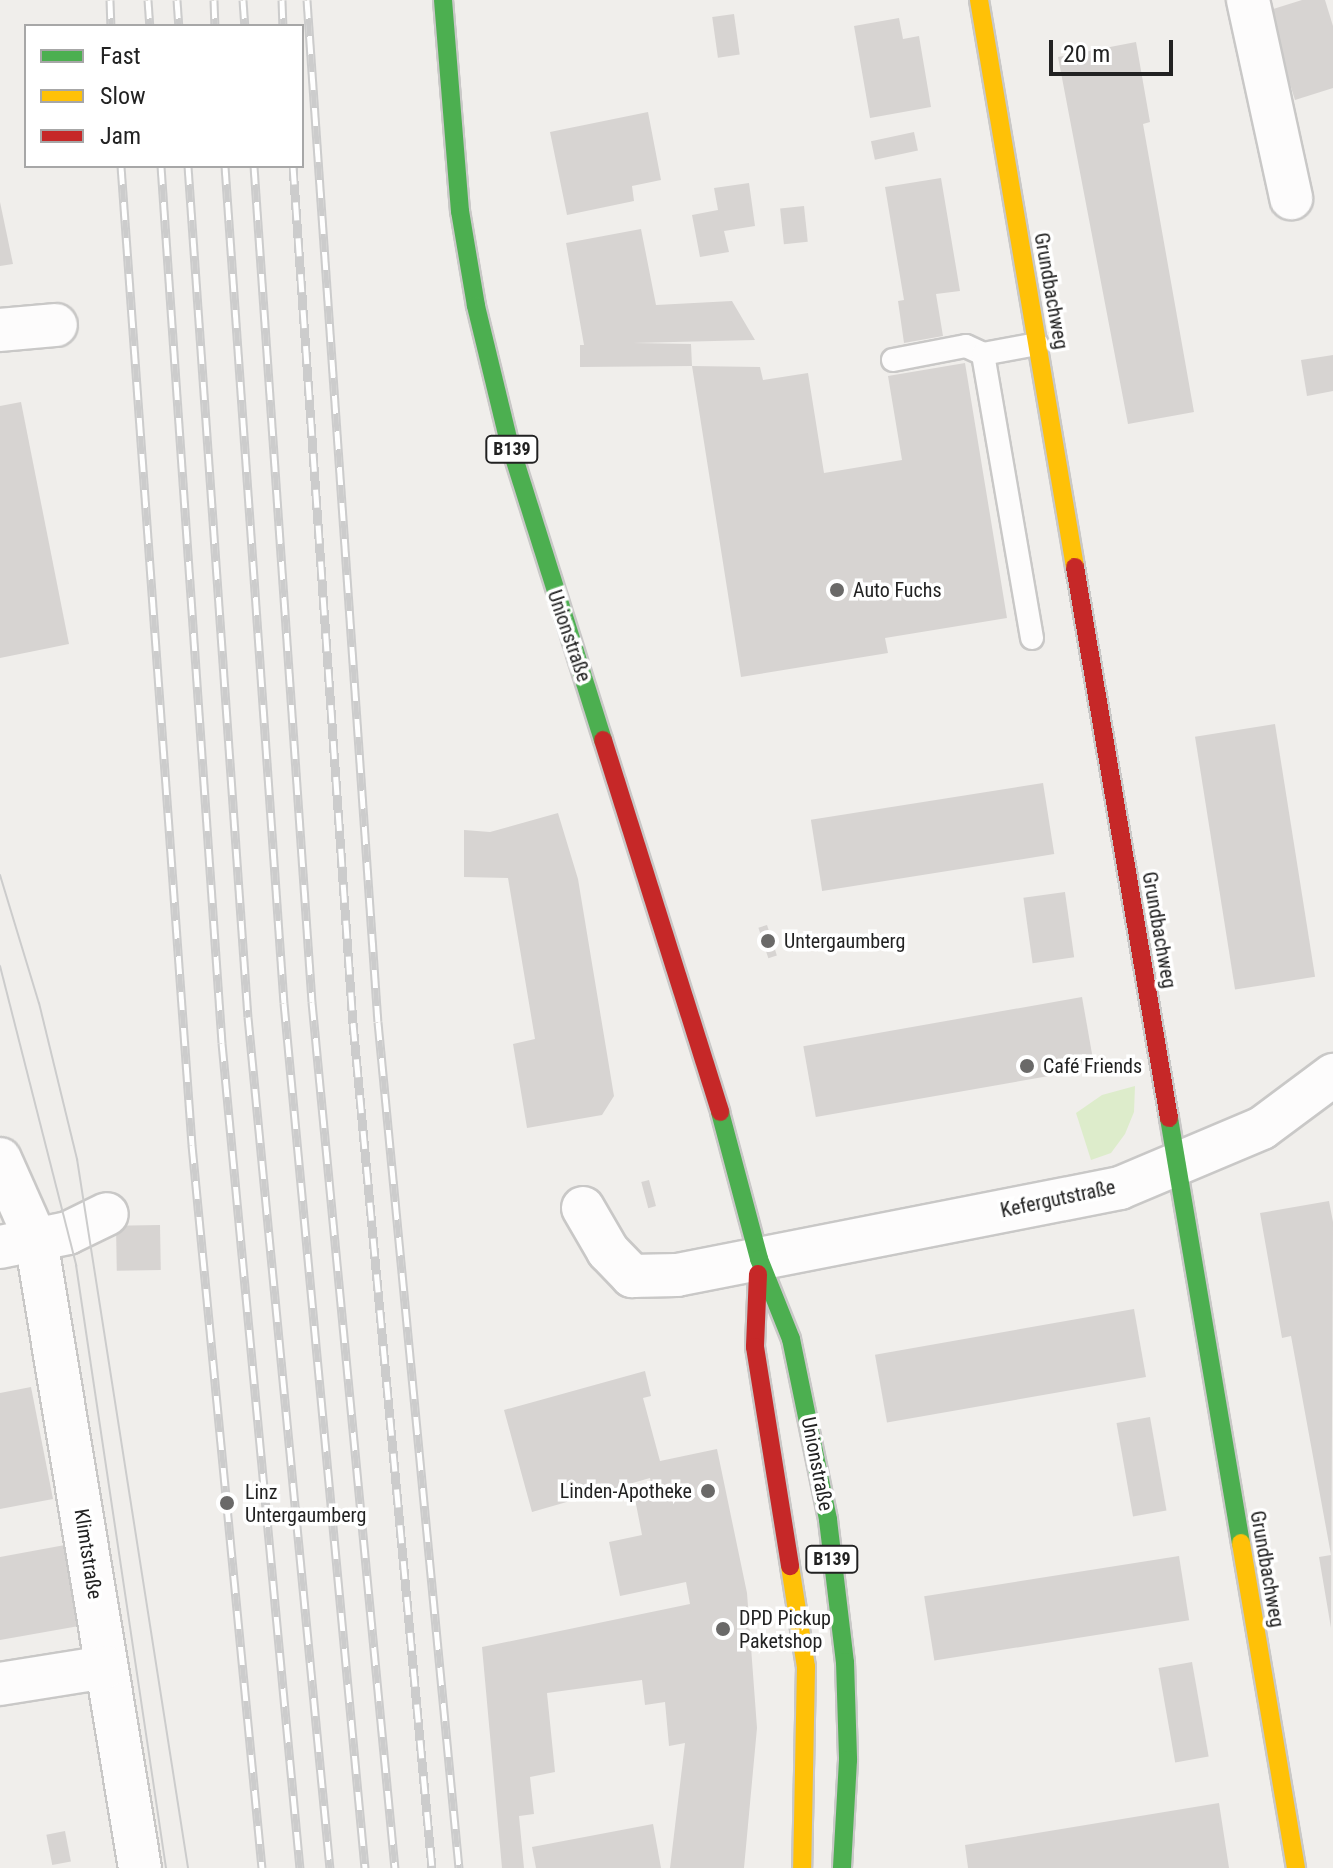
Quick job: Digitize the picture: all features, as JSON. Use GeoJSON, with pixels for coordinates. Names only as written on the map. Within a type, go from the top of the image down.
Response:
{"type":"FeatureCollection","features":[{"type":"Feature","properties":{"kind":"main road","name":"Unionstraße"},"geometry":{"type":"LineString","coordinates":[[443,0],[460,211],[476,306],[506,428],[548,575],[651,883],[741,1180],[759,1259],[791,1339],[828,1520],[845,1662],[848,1760],[842,1868]]}},
{"type":"Feature","properties":{"kind":"main road","name":"Grundbachweg"},"geometry":{"type":"LineString","coordinates":[[979,0],[1296,1868]]}},
{"type":"Feature","properties":{"kind":"main road","name":"Unionstraße"},"geometry":{"type":"LineString","coordinates":[[759,1259],[755,1347],[806,1667],[802,1868]]}},
{"type":"Feature","properties":{"kind":"street"},"geometry":{"type":"LineString","coordinates":[[1248,0],[1291,198]]}},
{"type":"Feature","properties":{"kind":"street"},"geometry":{"type":"LineString","coordinates":[[0,330],[56,325]]}},
{"type":"Feature","properties":{"kind":"street","name":"Kefergutstraße"},"geometry":{"type":"LineString","coordinates":[[759,1259],[1120,1188],[1262,1128],[1333,1075]]}},
{"type":"Feature","properties":{"kind":"street","name":"Klimtstraße"},"geometry":{"type":"LineString","coordinates":[[0,1159],[106,1667],[140,1868]]}},
{"type":"Feature","properties":{"kind":"street"},"geometry":{"type":"LineString","coordinates":[[583,1208],[608,1251],[632,1276],[657,1278],[759,1259]]}},
{"type":"Feature","properties":{"kind":"street"},"geometry":{"type":"LineString","coordinates":[[18,1243],[68,1233],[107,1214]]}},
{"type":"Feature","properties":{"kind":"street"},"geometry":{"type":"LineString","coordinates":[[0,1684],[106,1667]]}},
{"type":"Feature","properties":{"kind":"lane"},"geometry":{"type":"LineString","coordinates":[[893,360],[966,346],[983,354],[1037,344]]}},
{"type":"Feature","properties":{"kind":"lane"},"geometry":{"type":"LineString","coordinates":[[983,354],[1032,638]]}},
{"type":"Feature","properties":{"kind":"green space"},"geometry":{"type":"Polygon","coordinates":[[[1135,1086],[1134,1112],[1125,1134],[1111,1153],[1091,1160],[1076,1113],[1102,1095],[1135,1086]]]}},
{"type":"Feature","properties":{"kind":"building"},"geometry":{"type":"Polygon","coordinates":[[[1302,0],[1325,0],[1333,26],[1333,88],[1295,100],[1267,11],[1302,0]]]}},
{"type":"Feature","properties":{"kind":"building"},"geometry":{"type":"Polygon","coordinates":[[[734,14],[740,55],[718,58],[712,17],[734,14]]]}},
{"type":"Feature","properties":{"kind":"building"},"geometry":{"type":"Polygon","coordinates":[[[899,18],[903,39],[919,36],[931,107],[870,118],[854,26],[899,18]]]}},
{"type":"Feature","properties":{"kind":"building"},"geometry":{"type":"Polygon","coordinates":[[[1136,42],[1150,122],[1143,124],[1194,412],[1128,424],[1058,57],[1136,42]]]}},
{"type":"Feature","properties":{"kind":"building"},"geometry":{"type":"Polygon","coordinates":[[[648,112],[661,180],[632,186],[634,201],[567,215],[550,132],[648,112]]]}},
{"type":"Feature","properties":{"kind":"building"},"geometry":{"type":"Polygon","coordinates":[[[914,132],[918,151],[875,160],[871,141],[914,132]]]}},
{"type":"Feature","properties":{"kind":"building"},"geometry":{"type":"Polygon","coordinates":[[[941,178],[960,291],[936,294],[943,336],[904,343],[898,301],[904,300],[885,187],[941,178]]]}},
{"type":"Feature","properties":{"kind":"building"},"geometry":{"type":"Polygon","coordinates":[[[749,183],[755,226],[724,231],[729,252],[700,257],[692,215],[718,210],[714,188],[749,183]]]}},
{"type":"Feature","properties":{"kind":"building"},"geometry":{"type":"Polygon","coordinates":[[[0,202],[13,264],[0,266],[0,202]]]}},
{"type":"Feature","properties":{"kind":"building"},"geometry":{"type":"Polygon","coordinates":[[[804,206],[808,242],[784,244],[780,209],[804,206]]]}},
{"type":"Feature","properties":{"kind":"building"},"geometry":{"type":"Polygon","coordinates":[[[641,229],[656,305],[732,301],[755,340],[633,343],[691,344],[692,366],[580,367],[580,345],[584,345],[566,243],[641,229]]]}},
{"type":"Feature","properties":{"kind":"building"},"geometry":{"type":"Polygon","coordinates":[[[1333,355],[1333,391],[1307,396],[1301,360],[1333,355]]]}},
{"type":"Feature","properties":{"kind":"building"},"geometry":{"type":"Polygon","coordinates":[[[965,363],[1007,618],[885,638],[888,653],[741,677],[692,366],[760,367],[763,380],[808,373],[824,473],[902,460],[888,376],[965,363]]]}},
{"type":"Feature","properties":{"kind":"building"},"geometry":{"type":"Polygon","coordinates":[[[21,402],[69,644],[0,658],[0,406],[21,402]]]}},
{"type":"Feature","properties":{"kind":"building"},"geometry":{"type":"Polygon","coordinates":[[[1275,724],[1315,977],[1235,990],[1195,737],[1275,724]]]}},
{"type":"Feature","properties":{"kind":"building"},"geometry":{"type":"Polygon","coordinates":[[[1043,783],[1054,854],[822,891],[811,820],[1043,783]]]}},
{"type":"Feature","properties":{"kind":"building"},"geometry":{"type":"Polygon","coordinates":[[[558,813],[578,879],[614,1096],[602,1115],[527,1128],[513,1044],[535,1039],[508,878],[464,877],[464,830],[490,832],[558,813]]]}},
{"type":"Feature","properties":{"kind":"building"},"geometry":{"type":"Polygon","coordinates":[[[1065,892],[1074,957],[1033,963],[1023,898],[1065,892]]]}},
{"type":"Feature","properties":{"kind":"building","name":"Untergaumberg"},"geometry":{"type":"Polygon","coordinates":[[[767,925],[777,955],[768,958],[758,928],[767,925]]]}},
{"type":"Feature","properties":{"kind":"building"},"geometry":{"type":"Polygon","coordinates":[[[1082,997],[1095,1068],[816,1117],[803,1046],[1082,997]]]}},
{"type":"Feature","properties":{"kind":"building"},"geometry":{"type":"Polygon","coordinates":[[[649,1180],[656,1206],[648,1208],[641,1182],[649,1180]]]}},
{"type":"Feature","properties":{"kind":"building"},"geometry":{"type":"Polygon","coordinates":[[[1329,1201],[1333,1222],[1331,1628],[1319,1557],[1331,1555],[1291,1336],[1282,1338],[1260,1213],[1329,1201]]]}},
{"type":"Feature","properties":{"kind":"building"},"geometry":{"type":"Polygon","coordinates":[[[160,1225],[161,1270],[117,1271],[116,1226],[160,1225]]]}},
{"type":"Feature","properties":{"kind":"building"},"geometry":{"type":"Polygon","coordinates":[[[1134,1309],[1146,1377],[887,1423],[875,1355],[1134,1309]]]}},
{"type":"Feature","properties":{"kind":"building"},"geometry":{"type":"Polygon","coordinates":[[[645,1371],[651,1396],[643,1398],[660,1461],[717,1449],[747,1593],[757,1728],[744,1868],[670,1868],[685,1743],[669,1746],[665,1702],[645,1705],[642,1680],[547,1693],[555,1772],[530,1777],[534,1814],[519,1816],[524,1868],[502,1868],[482,1647],[690,1604],[686,1582],[620,1596],[609,1542],[642,1535],[635,1499],[654,1495],[650,1478],[532,1512],[504,1410],[645,1371]]]}},
{"type":"Feature","properties":{"kind":"building"},"geometry":{"type":"Polygon","coordinates":[[[31,1387],[53,1499],[0,1509],[0,1393],[31,1387]]]}},
{"type":"Feature","properties":{"kind":"building"},"geometry":{"type":"Polygon","coordinates":[[[1150,1417],[1166,1511],[1133,1516],[1117,1423],[1150,1417]]]}},
{"type":"Feature","properties":{"kind":"building"},"geometry":{"type":"Polygon","coordinates":[[[65,1545],[79,1626],[0,1640],[0,1557],[65,1545]]]}},
{"type":"Feature","properties":{"kind":"building"},"geometry":{"type":"Polygon","coordinates":[[[1179,1556],[1189,1620],[934,1661],[924,1596],[1179,1556]]]}},
{"type":"Feature","properties":{"kind":"building"},"geometry":{"type":"Polygon","coordinates":[[[1192,1662],[1209,1757],[1175,1762],[1159,1668],[1192,1662]]]}},
{"type":"Feature","properties":{"kind":"building"},"geometry":{"type":"Polygon","coordinates":[[[1219,1803],[1229,1868],[968,1868],[965,1845],[1219,1803]]]}},
{"type":"Feature","properties":{"kind":"building"},"geometry":{"type":"Polygon","coordinates":[[[653,1824],[661,1868],[536,1868],[532,1847],[653,1824]]]}},
{"type":"Feature","properties":{"kind":"building"},"geometry":{"type":"Polygon","coordinates":[[[65,1831],[71,1861],[52,1865],[46,1835],[65,1831]]]}},
{"type":"Feature","properties":{"kind":"tram line"},"geometry":{"type":"LineString","coordinates":[[0,875],[39,1003],[77,1159],[188,1868]]}},
{"type":"Feature","properties":{"kind":"tram line"},"geometry":{"type":"LineString","coordinates":[[0,966],[76,1265],[166,1868]]}},
{"type":"Feature","properties":{"kind":"railway"},"geometry":{"type":"LineString","coordinates":[[110,0],[111,24]]}},
{"type":"Feature","properties":{"kind":"railway"},"geometry":{"type":"LineString","coordinates":[[148,0],[150,24]]}},
{"type":"Feature","properties":{"kind":"railway"},"geometry":{"type":"LineString","coordinates":[[177,0],[179,24]]}},
{"type":"Feature","properties":{"kind":"railway"},"geometry":{"type":"LineString","coordinates":[[214,0],[215,24]]}},
{"type":"Feature","properties":{"kind":"railway"},"geometry":{"type":"LineString","coordinates":[[243,0],[245,24]]}},
{"type":"Feature","properties":{"kind":"railway"},"geometry":{"type":"LineString","coordinates":[[282,0],[283,24]]}},
{"type":"Feature","properties":{"kind":"railway"},"geometry":{"type":"LineString","coordinates":[[307,0],[378,1022],[459,1868]]}},
{"type":"Feature","properties":{"kind":"railway"},"geometry":{"type":"LineString","coordinates":[[121,168],[192,1145],[262,1868]]}},
{"type":"Feature","properties":{"kind":"railway"},"geometry":{"type":"LineString","coordinates":[[161,168],[222,1043],[300,1868]]}},
{"type":"Feature","properties":{"kind":"railway"},"geometry":{"type":"LineString","coordinates":[[188,168],[248,1017],[330,1868]]}},
{"type":"Feature","properties":{"kind":"railway"},"geometry":{"type":"LineString","coordinates":[[225,168],[284,1003],[365,1868]]}},
{"type":"Feature","properties":{"kind":"railway"},"geometry":{"type":"LineString","coordinates":[[254,168],[312,1002],[395,1868]]}},
{"type":"Feature","properties":{"kind":"railway"},"geometry":{"type":"LineString","coordinates":[[293,168],[353,1023],[432,1868]]}},
{"type":"Feature","properties":{"kind":"traffic: fast"},"geometry":{"type":"LineString","coordinates":[[443,0],[460,211],[476,306],[509,442],[603,740]]}},
{"type":"Feature","properties":{"kind":"traffic: fast"},"geometry":{"type":"LineString","coordinates":[[720,1112],[759,1259],[791,1339],[828,1520],[845,1662],[848,1760],[842,1868]]}},
{"type":"Feature","properties":{"kind":"traffic: fast"},"geometry":{"type":"LineString","coordinates":[[1169,1118],[1241,1543]]}},
{"type":"Feature","properties":{"kind":"traffic: slow"},"geometry":{"type":"LineString","coordinates":[[979,0],[1075,567]]}},
{"type":"Feature","properties":{"kind":"traffic: slow"},"geometry":{"type":"LineString","coordinates":[[1241,1543],[1296,1868]]}},
{"type":"Feature","properties":{"kind":"traffic: slow"},"geometry":{"type":"LineString","coordinates":[[790,1566],[806,1667],[802,1868]]}},
{"type":"Feature","properties":{"kind":"traffic: jam"},"geometry":{"type":"LineString","coordinates":[[1075,567],[1169,1118]]}},
{"type":"Feature","properties":{"kind":"traffic: jam"},"geometry":{"type":"LineString","coordinates":[[603,740],[720,1112]]}},
{"type":"Feature","properties":{"kind":"traffic: jam"},"geometry":{"type":"LineString","coordinates":[[758,1274],[755,1347],[790,1566]]}},
{"type":"Feature","properties":{"kind":"place","name":"Auto Fuchs"},"geometry":{"type":"Point","coordinates":[837,590]}},
{"type":"Feature","properties":{"kind":"place","name":"Untergaumberg"},"geometry":{"type":"Point","coordinates":[768,941]}},
{"type":"Feature","properties":{"kind":"place","name":"Café Friends"},"geometry":{"type":"Point","coordinates":[1027,1066]}},
{"type":"Feature","properties":{"kind":"place","name":"Linden-Apotheke"},"geometry":{"type":"Point","coordinates":[708,1491]}},
{"type":"Feature","properties":{"kind":"place","name":"Linz Untergaumberg"},"geometry":{"type":"Point","coordinates":[227,1503]}},
{"type":"Feature","properties":{"kind":"place","name":"DPD Pickup Paketshop"},"geometry":{"type":"Point","coordinates":[723,1629]}}]}
